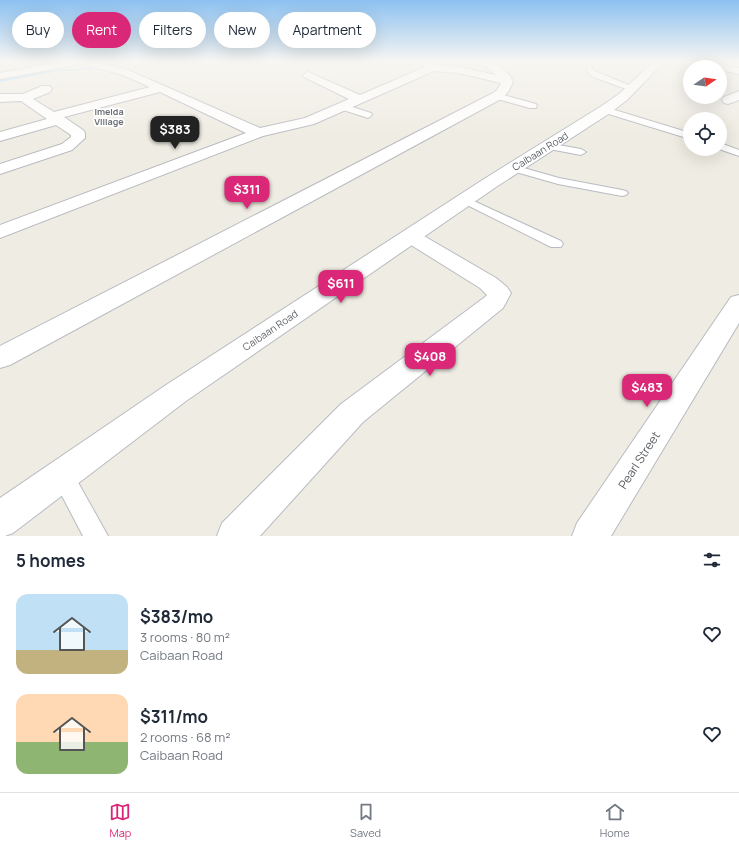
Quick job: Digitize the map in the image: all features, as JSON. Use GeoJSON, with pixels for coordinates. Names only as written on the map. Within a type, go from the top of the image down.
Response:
{"type":"FeatureCollection","features":[{"type":"Feature","properties":{"kind":"street"},"geometry":{"type":"LineString","coordinates":[[332,87],[361,99]]}},
{"type":"Feature","properties":{"kind":"street"},"geometry":{"type":"LineString","coordinates":[[0,232],[258,133],[309,121],[385,87]]}},
{"type":"Feature","properties":{"kind":"street"},"geometry":{"type":"LineString","coordinates":[[0,137],[56,118],[161,88],[258,133]]}},
{"type":"Feature","properties":{"kind":"street"},"geometry":{"type":"LineString","coordinates":[[0,358],[502,88]]}},
{"type":"Feature","properties":{"kind":"street","name":"Caibaan Road"},"geometry":{"type":"LineString","coordinates":[[0,520],[176,393],[410,236],[547,146],[605,110],[632,88]]}},
{"type":"Feature","properties":{"kind":"street"},"geometry":{"type":"LineString","coordinates":[[24,98],[46,89]]}},
{"type":"Feature","properties":{"kind":"street"},"geometry":{"type":"LineString","coordinates":[[0,98],[24,98],[78,133],[78,138],[67,147],[0,169]]}},
{"type":"Feature","properties":{"kind":"street"},"geometry":{"type":"LineString","coordinates":[[235,536],[352,413],[495,302],[498,293],[488,283],[410,236]]}},
{"type":"Feature","properties":{"kind":"street","name":"Pearl Street"},"geometry":{"type":"LineString","coordinates":[[590,536],[739,303]]}},
{"type":"Feature","properties":{"kind":"lane"},"geometry":{"type":"LineString","coordinates":[[502,88],[533,106]]}},
{"type":"Feature","properties":{"kind":"lane"},"geometry":{"type":"LineString","coordinates":[[343,107],[368,115]]}},
{"type":"Feature","properties":{"kind":"lane"},"geometry":{"type":"LineString","coordinates":[[605,110],[683,134]]}},
{"type":"Feature","properties":{"kind":"lane"},"geometry":{"type":"LineString","coordinates":[[547,146],[581,152]]}},
{"type":"Feature","properties":{"kind":"lane"},"geometry":{"type":"LineString","coordinates":[[727,149],[739,153]]}},
{"type":"Feature","properties":{"kind":"lane"},"geometry":{"type":"LineString","coordinates":[[514,168],[558,181],[622,193]]}},
{"type":"Feature","properties":{"kind":"lane"},"geometry":{"type":"LineString","coordinates":[[465,200],[556,244]]}},
{"type":"Feature","properties":{"kind":"lane"},"geometry":{"type":"LineString","coordinates":[[62,475],[96,536]]}},
{"type":"Feature","properties":{"kind":"district","name":"Imelda Village"},"geometry":{"type":"Point","coordinates":[109,116]}}]}
